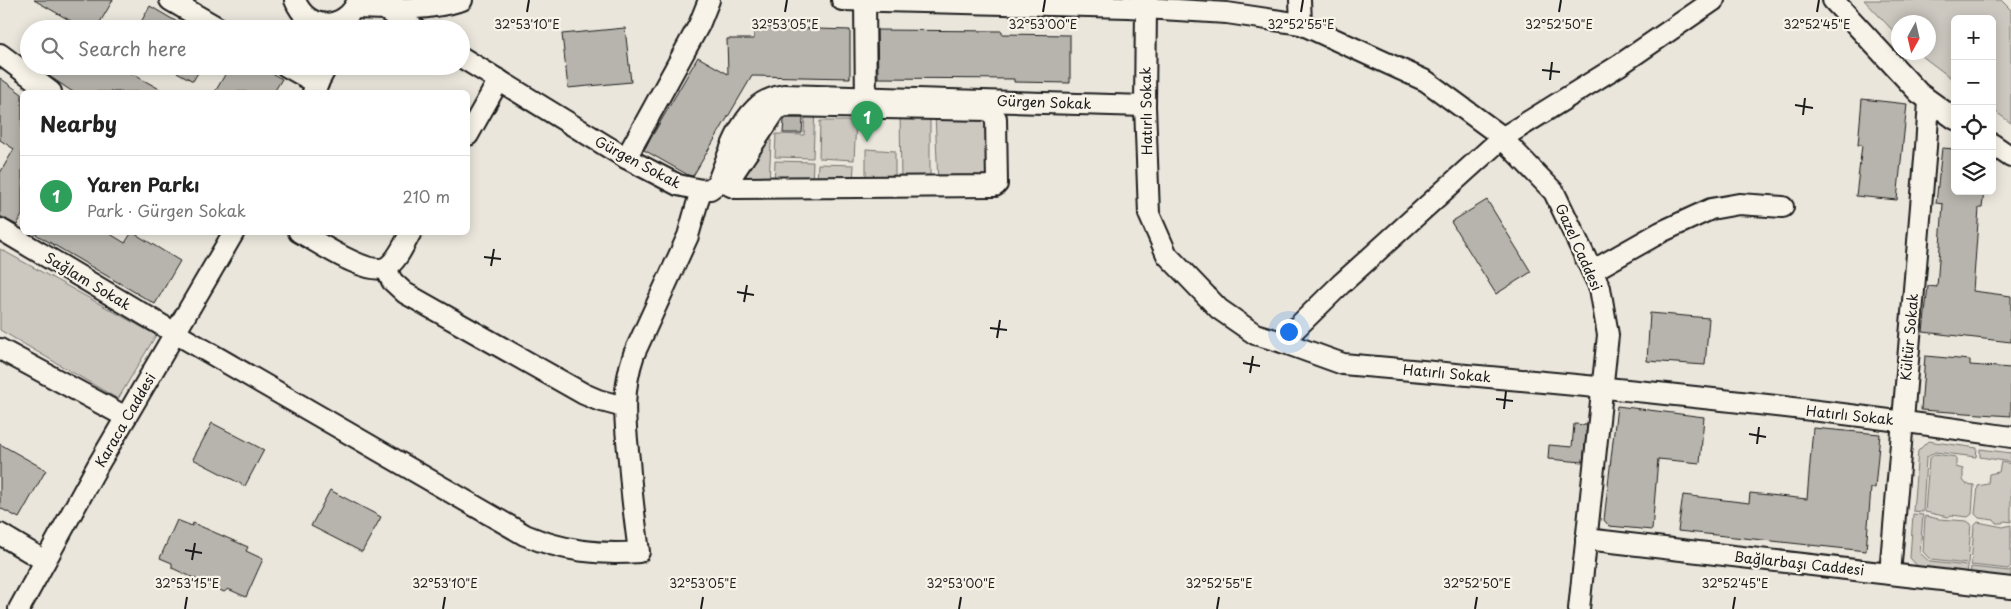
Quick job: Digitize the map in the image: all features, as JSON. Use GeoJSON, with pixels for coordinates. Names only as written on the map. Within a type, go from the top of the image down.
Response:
{"type":"FeatureCollection","features":[{"type":"Feature","properties":{"kind":"street"},"geometry":{"type":"LineString","coordinates":[[170,0],[204,20]]}},
{"type":"Feature","properties":{"kind":"street"},"geometry":{"type":"LineString","coordinates":[[295,0],[301,12],[309,20]]}},
{"type":"Feature","properties":{"kind":"street"},"geometry":{"type":"LineString","coordinates":[[339,20],[351,13],[442,4],[462,0]]}},
{"type":"Feature","properties":{"kind":"street"},"geometry":{"type":"LineString","coordinates":[[626,158],[699,25],[709,0]]}},
{"type":"Feature","properties":{"kind":"street","name":"Gazel Caddesi"},"geometry":{"type":"LineString","coordinates":[[842,0],[1134,5],[1227,13],[1301,24],[1426,81],[1502,138],[1554,192],[1600,288],[1608,335],[1579,609]]}},
{"type":"Feature","properties":{"kind":"street"},"geometry":{"type":"LineString","coordinates":[[865,0],[866,102]]}},
{"type":"Feature","properties":{"kind":"street"},"geometry":{"type":"LineString","coordinates":[[1300,0],[1301,24]]}},
{"type":"Feature","properties":{"kind":"street"},"geometry":{"type":"LineString","coordinates":[[1282,342],[1340,284],[1502,138],[1618,66],[1713,0]]}},
{"type":"Feature","properties":{"kind":"street"},"geometry":{"type":"LineString","coordinates":[[1833,0],[1929,101],[1951,116]]}},
{"type":"Feature","properties":{"kind":"street","name":"Hatırlı Sokak"},"geometry":{"type":"LineString","coordinates":[[1134,5],[1145,106],[1149,214],[1167,255],[1220,309],[1254,334],[1343,364],[1602,387],[1902,421],[2011,437]]}},
{"type":"Feature","properties":{"kind":"street"},"geometry":{"type":"LineString","coordinates":[[384,9],[402,20]]}},
{"type":"Feature","properties":{"kind":"street"},"geometry":{"type":"LineString","coordinates":[[0,54],[20,69]]}},
{"type":"Feature","properties":{"kind":"street","name":"Gürgen Sokak"},"geometry":{"type":"LineString","coordinates":[[470,62],[626,158],[678,185],[701,190],[710,189],[717,184],[743,124],[756,107],[771,98],[793,95],[866,102],[1145,106]]}},
{"type":"Feature","properties":{"kind":"street"},"geometry":{"type":"LineString","coordinates":[[28,75],[48,90]]}},
{"type":"Feature","properties":{"kind":"street"},"geometry":{"type":"LineString","coordinates":[[470,131],[499,80]]}},
{"type":"Feature","properties":{"kind":"street","name":"Kültür Sokak"},"geometry":{"type":"LineString","coordinates":[[1890,574],[1929,101]]}},
{"type":"Feature","properties":{"kind":"street"},"geometry":{"type":"LineString","coordinates":[[866,102],[991,112],[996,118],[997,184],[995,186],[746,188],[731,186],[730,180],[735,171],[776,110],[791,106],[866,102]]}},
{"type":"Feature","properties":{"kind":"street"},"geometry":{"type":"LineString","coordinates":[[1996,147],[2011,157]]}},
{"type":"Feature","properties":{"kind":"street"},"geometry":{"type":"LineString","coordinates":[[386,268],[392,281],[405,293],[584,394],[624,407],[626,382],[634,354],[688,236],[701,190]]}},
{"type":"Feature","properties":{"kind":"street"},"geometry":{"type":"LineString","coordinates":[[1592,271],[1661,232],[1711,208],[1730,205],[1783,207]]}},
{"type":"Feature","properties":{"kind":"street","name":"Sağlam Sokak"},"geometry":{"type":"LineString","coordinates":[[0,228],[175,333],[525,535],[548,544],[582,552],[607,554],[639,552],[633,510],[624,407]]}},
{"type":"Feature","properties":{"kind":"street","name":"Karaca Caddesi"},"geometry":{"type":"LineString","coordinates":[[19,609],[126,417],[232,235]]}},
{"type":"Feature","properties":{"kind":"street"},"geometry":{"type":"LineString","coordinates":[[304,235],[361,266],[373,269],[386,268],[398,255],[409,235]]}},
{"type":"Feature","properties":{"kind":"street"},"geometry":{"type":"LineString","coordinates":[[0,349],[126,417]]}},
{"type":"Feature","properties":{"kind":"street"},"geometry":{"type":"LineString","coordinates":[[0,534],[45,561]]}},
{"type":"Feature","properties":{"kind":"street","name":"Bağlarbaşı Caddesi"},"geometry":{"type":"LineString","coordinates":[[1586,540],[2011,588]]}},
{"type":"Feature","properties":{"kind":"shaded area"},"geometry":{"type":"Polygon","coordinates":[[[1864,0],[2001,0],[2011,10],[2011,123],[1996,112],[1996,15],[1951,15],[1951,78],[1927,60],[1936,60],[1936,15],[1891,15],[1891,29],[1864,0]]]}},
{"type":"Feature","properties":{"kind":"shaded area"},"geometry":{"type":"Polygon","coordinates":[[[815,108],[813,158],[775,157],[776,134],[804,135],[805,114],[815,108]]]}},
{"type":"Feature","properties":{"kind":"shaded area"},"geometry":{"type":"Polygon","coordinates":[[[900,112],[930,112],[930,182],[901,183],[900,112]]]}},
{"type":"Feature","properties":{"kind":"shaded area"},"geometry":{"type":"Polygon","coordinates":[[[935,113],[989,120],[994,182],[938,184],[935,113]]]}},
{"type":"Feature","properties":{"kind":"shaded area"},"geometry":{"type":"Polygon","coordinates":[[[772,121],[769,184],[733,180],[772,121]]]}},
{"type":"Feature","properties":{"kind":"shaded area"},"geometry":{"type":"Polygon","coordinates":[[[820,121],[856,121],[854,160],[819,158],[820,121]]]}},
{"type":"Feature","properties":{"kind":"shaded area"},"geometry":{"type":"Polygon","coordinates":[[[866,149],[895,151],[895,183],[866,185],[866,149]]]}},
{"type":"Feature","properties":{"kind":"shaded area"},"geometry":{"type":"Polygon","coordinates":[[[775,161],[813,162],[812,184],[774,185],[775,161]]]}},
{"type":"Feature","properties":{"kind":"shaded area"},"geometry":{"type":"Polygon","coordinates":[[[818,164],[854,165],[853,183],[817,184],[818,164]]]}},
{"type":"Feature","properties":{"kind":"shaded area"},"geometry":{"type":"Polygon","coordinates":[[[0,249],[156,335],[118,399],[0,330],[0,249]]]}},
{"type":"Feature","properties":{"kind":"shaded area"},"geometry":{"type":"Polygon","coordinates":[[[1928,441],[1977,448],[1976,457],[1935,452],[1926,458],[1923,512],[1913,511],[1918,451],[1928,441]]]}},
{"type":"Feature","properties":{"kind":"shaded area"},"geometry":{"type":"Polygon","coordinates":[[[1980,449],[2011,453],[2011,462],[1980,457],[1980,449]]]}},
{"type":"Feature","properties":{"kind":"shaded area"},"geometry":{"type":"Polygon","coordinates":[[[1935,454],[1956,457],[1956,467],[1963,469],[1963,480],[1966,484],[1974,485],[1972,514],[1968,517],[1951,515],[1948,517],[1925,512],[1929,459],[1935,454]]]}},
{"type":"Feature","properties":{"kind":"shaded area"},"geometry":{"type":"Polygon","coordinates":[[[2001,462],[2011,464],[2011,522],[1996,523],[1994,520],[1979,518],[1975,514],[1978,486],[1988,484],[1989,474],[1999,472],[2001,462]]]}},
{"type":"Feature","properties":{"kind":"shaded area"},"geometry":{"type":"Polygon","coordinates":[[[1913,514],[1923,515],[1920,553],[1930,562],[1968,566],[1967,576],[1922,571],[1910,558],[1913,514]]]}},
{"type":"Feature","properties":{"kind":"shaded area"},"geometry":{"type":"Polygon","coordinates":[[[1925,516],[1967,521],[1971,524],[1968,564],[1931,560],[1923,552],[1925,516]]]}},
{"type":"Feature","properties":{"kind":"shaded area"},"geometry":{"type":"Polygon","coordinates":[[[1978,522],[2003,527],[2011,525],[2011,566],[2008,569],[1971,565],[1974,526],[1978,522]]]}},
{"type":"Feature","properties":{"kind":"shaded area"},"geometry":{"type":"Polygon","coordinates":[[[1971,567],[2009,571],[2011,569],[2011,581],[1970,577],[1971,567]]]}},
{"type":"Feature","properties":{"kind":"building"},"geometry":{"type":"Polygon","coordinates":[[[34,0],[113,0],[101,20],[69,20],[34,0]]]}},
{"type":"Feature","properties":{"kind":"building"},"geometry":{"type":"Polygon","coordinates":[[[150,6],[174,20],[142,20],[150,6]]]}},
{"type":"Feature","properties":{"kind":"building"},"geometry":{"type":"Polygon","coordinates":[[[754,27],[850,30],[850,78],[752,76],[693,176],[644,150],[698,57],[728,74],[727,39],[754,39],[754,27]]]}},
{"type":"Feature","properties":{"kind":"building"},"geometry":{"type":"Polygon","coordinates":[[[625,28],[631,82],[568,88],[562,34],[625,28]]]}},
{"type":"Feature","properties":{"kind":"building"},"geometry":{"type":"Polygon","coordinates":[[[877,30],[1002,31],[1002,34],[1070,35],[1070,83],[1014,82],[1014,79],[878,78],[877,30]]]}},
{"type":"Feature","properties":{"kind":"building"},"geometry":{"type":"Polygon","coordinates":[[[134,75],[161,90],[70,90],[49,76],[134,75]]]}},
{"type":"Feature","properties":{"kind":"building"},"geometry":{"type":"Polygon","coordinates":[[[182,75],[197,75],[193,81],[182,75]]]}},
{"type":"Feature","properties":{"kind":"building"},"geometry":{"type":"Polygon","coordinates":[[[225,75],[275,75],[282,79],[275,90],[216,90],[225,75]]]}},
{"type":"Feature","properties":{"kind":"building"},"geometry":{"type":"Polygon","coordinates":[[[0,78],[20,93],[20,219],[17,225],[0,216],[0,173],[14,149],[0,140],[0,78]]]}},
{"type":"Feature","properties":{"kind":"building"},"geometry":{"type":"Polygon","coordinates":[[[1862,99],[1907,104],[1897,200],[1856,196],[1862,145],[1858,145],[1862,99]]]}},
{"type":"Feature","properties":{"kind":"building"},"geometry":{"type":"Polygon","coordinates":[[[787,118],[803,118],[802,133],[783,133],[784,120],[787,118]]]}},
{"type":"Feature","properties":{"kind":"building"},"geometry":{"type":"Polygon","coordinates":[[[1942,148],[1951,149],[1951,195],[1984,195],[1982,208],[1979,208],[1973,291],[2011,296],[2011,342],[1923,332],[1928,286],[1937,287],[1943,204],[1936,203],[1942,148]]]}},
{"type":"Feature","properties":{"kind":"building"},"geometry":{"type":"Polygon","coordinates":[[[1487,200],[1531,272],[1496,294],[1451,222],[1487,200]]]}},
{"type":"Feature","properties":{"kind":"building"},"geometry":{"type":"Polygon","coordinates":[[[37,235],[112,235],[125,243],[130,235],[137,235],[180,261],[155,304],[37,235]]]}},
{"type":"Feature","properties":{"kind":"building"},"geometry":{"type":"Polygon","coordinates":[[[1650,313],[1709,318],[1705,365],[1647,361],[1650,313]]]}},
{"type":"Feature","properties":{"kind":"building"},"geometry":{"type":"Polygon","coordinates":[[[1925,356],[1970,360],[1970,365],[2011,368],[2011,416],[1921,410],[1925,356]]]}},
{"type":"Feature","properties":{"kind":"building"},"geometry":{"type":"Polygon","coordinates":[[[1617,406],[1704,417],[1700,463],[1658,459],[1652,530],[1609,526],[1604,520],[1617,406]]]}},
{"type":"Feature","properties":{"kind":"building"},"geometry":{"type":"Polygon","coordinates":[[[212,423],[264,450],[245,486],[193,459],[212,423]]]}},
{"type":"Feature","properties":{"kind":"building"},"geometry":{"type":"Polygon","coordinates":[[[1574,424],[1587,425],[1583,462],[1548,459],[1549,445],[1572,447],[1574,424]]]}},
{"type":"Feature","properties":{"kind":"building"},"geometry":{"type":"Polygon","coordinates":[[[1813,428],[1880,434],[1875,488],[1871,488],[1866,551],[1678,531],[1683,495],[1749,503],[1750,493],[1807,499],[1813,428]]]}},
{"type":"Feature","properties":{"kind":"building"},"geometry":{"type":"Polygon","coordinates":[[[0,444],[46,470],[19,518],[0,508],[0,444]]]}},
{"type":"Feature","properties":{"kind":"building"},"geometry":{"type":"Polygon","coordinates":[[[330,490],[381,517],[362,552],[311,526],[330,490]]]}},
{"type":"Feature","properties":{"kind":"building"},"geometry":{"type":"Polygon","coordinates":[[[177,520],[192,526],[193,523],[248,547],[246,551],[263,559],[246,597],[228,589],[224,592],[172,568],[172,563],[160,558],[177,520]]]}},
{"type":"Feature","properties":{"kind":"place","name":"Yaren Parkı"},"geometry":{"type":"Point","coordinates":[867,142]}}]}
